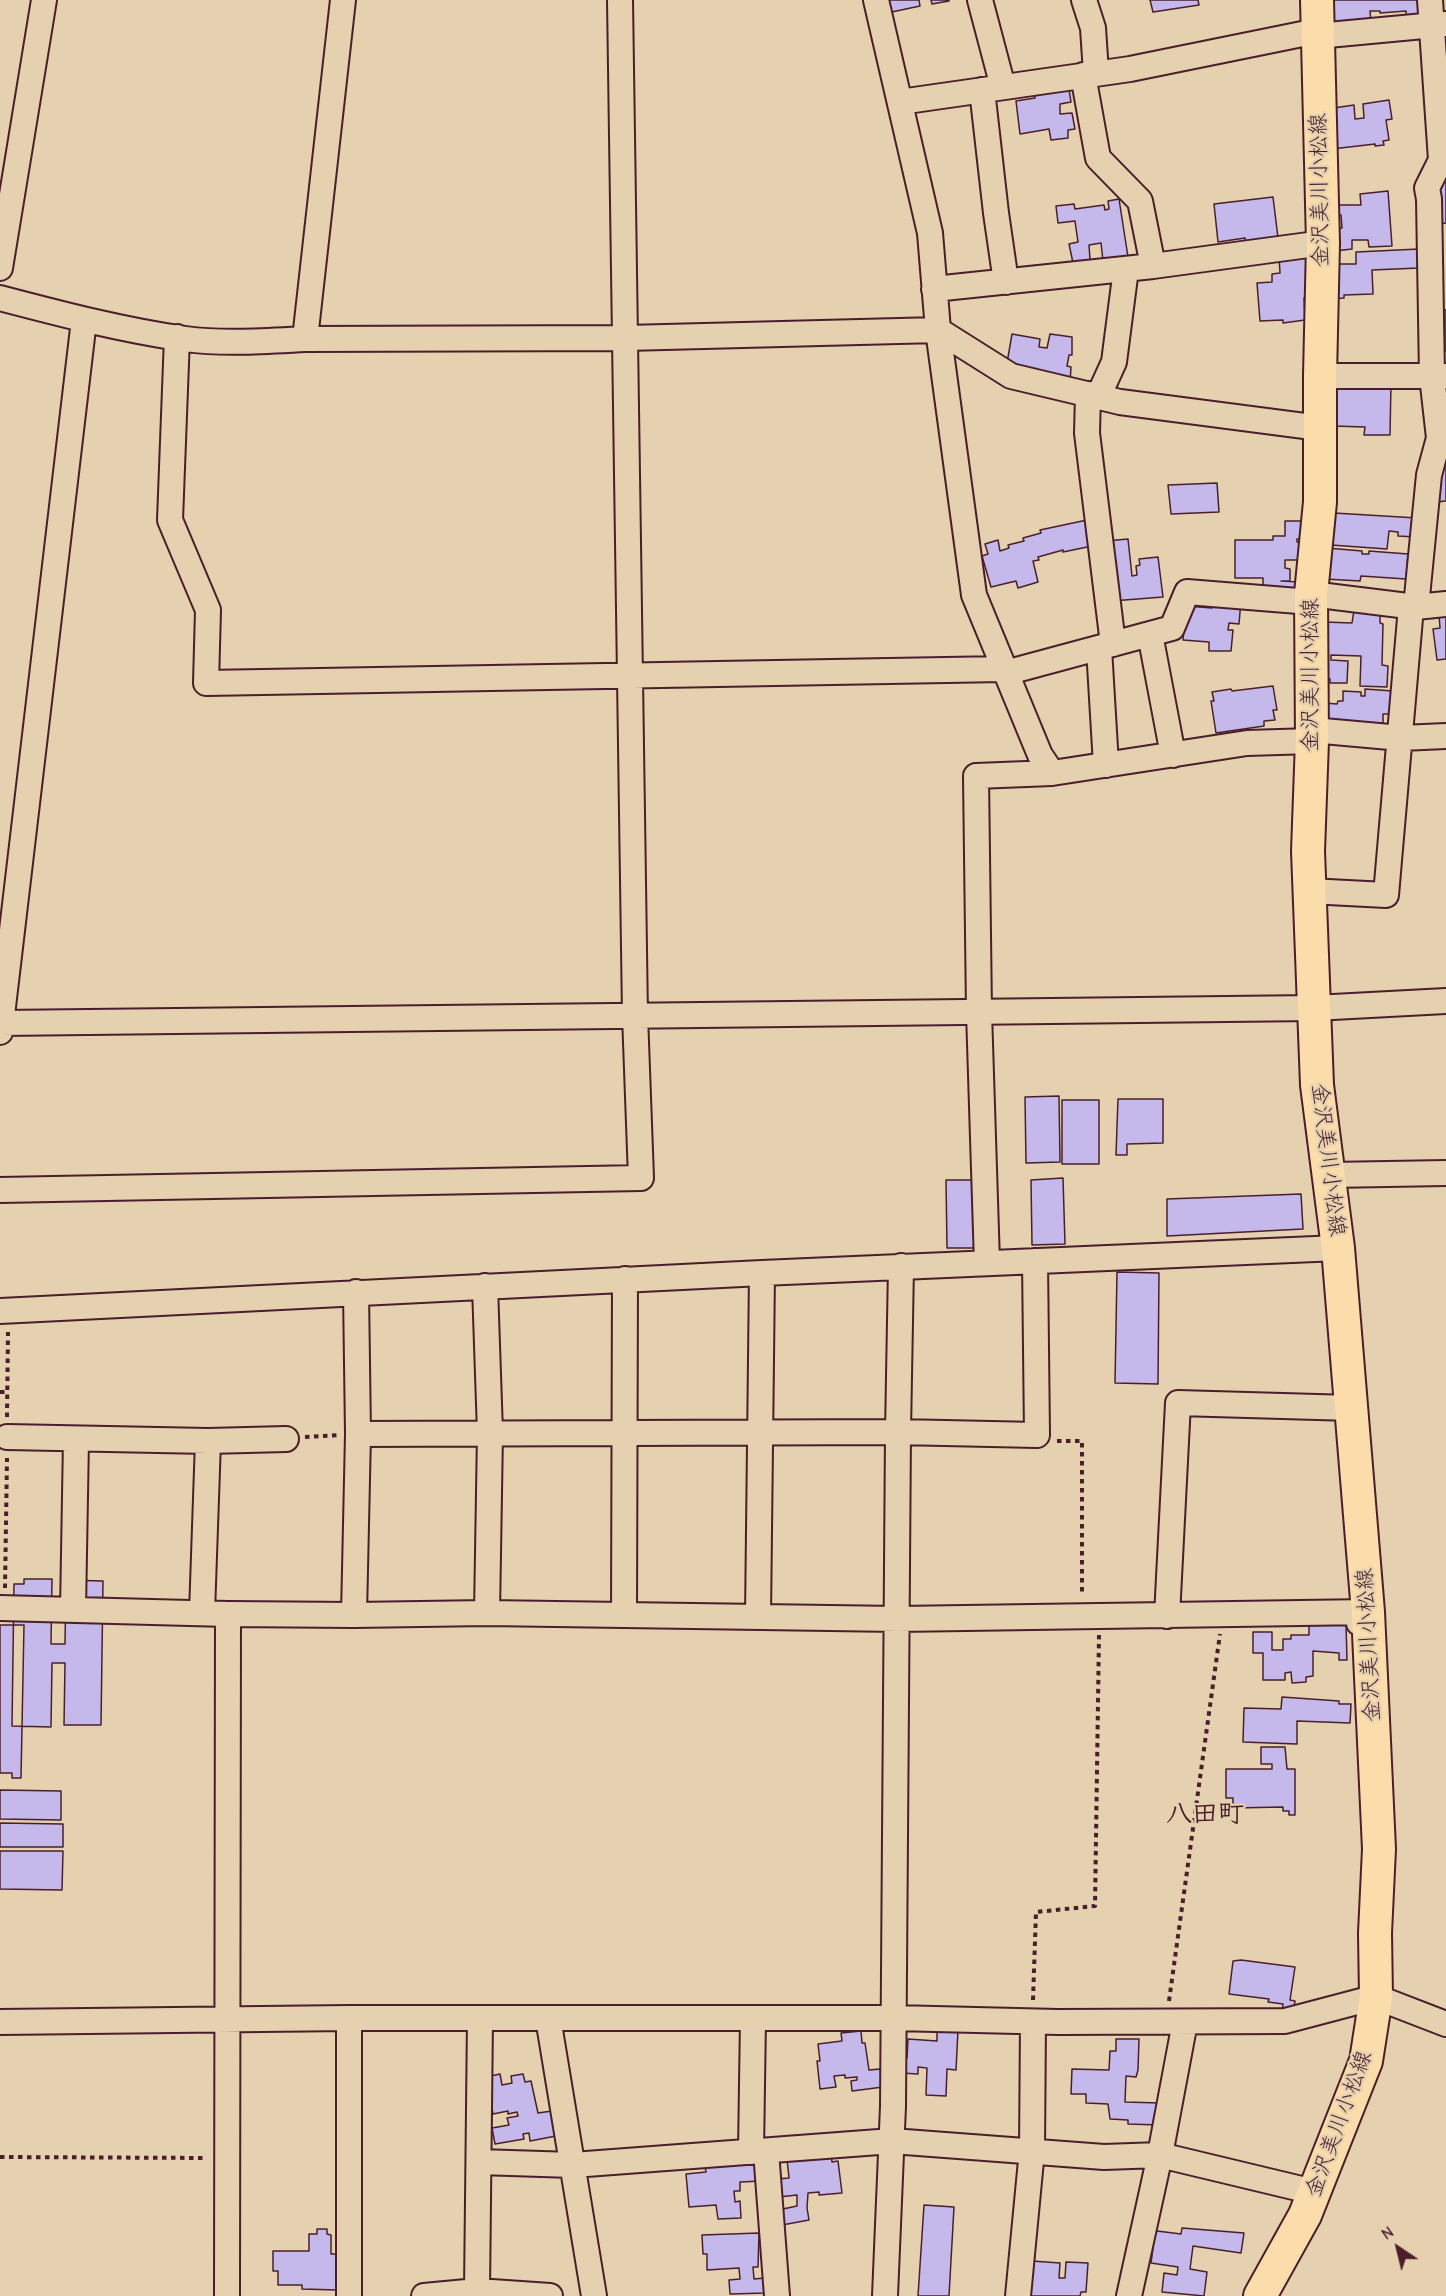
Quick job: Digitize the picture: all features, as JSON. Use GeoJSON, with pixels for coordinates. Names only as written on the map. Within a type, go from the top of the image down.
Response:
{"type":"FeatureCollection","features":[{"type":"Feature","properties":{"kind":"main road","name":"金沢美川小松線"},"geometry":{"type":"LineString","coordinates":[[1260,2296],[1305,2215],[1366,2061],[1376,1997],[1375,1933],[1379,1849],[1352,1408],[1338,1248],[1317,1085],[1309,891],[1312,736],[1311,598],[1320,502],[1323,243],[1317,0]]}},
{"type":"Feature","properties":{"kind":"street"},"geometry":{"type":"LineString","coordinates":[[0,268],[44,0]]}},
{"type":"Feature","properties":{"kind":"street"},"geometry":{"type":"LineString","coordinates":[[305,339],[343,0]]}},
{"type":"Feature","properties":{"kind":"street"},"geometry":{"type":"LineString","coordinates":[[0,1190],[641,1178],[635,1015],[620,0]]}},
{"type":"Feature","properties":{"kind":"street"},"geometry":{"type":"LineString","coordinates":[[876,0],[930,232],[938,330],[974,595],[1040,755],[1052,773]]}},
{"type":"Feature","properties":{"kind":"street"},"geometry":{"type":"LineString","coordinates":[[980,0],[992,88],[996,213],[1006,282]]}},
{"type":"Feature","properties":{"kind":"street"},"geometry":{"type":"LineString","coordinates":[[1084,0],[1093,28],[1090,74],[1098,158],[1140,201],[1153,266]]}},
{"type":"Feature","properties":{"kind":"street"},"geometry":{"type":"LineString","coordinates":[[1309,891],[1386,895],[1413,607],[1429,475],[1439,438],[1439,376],[1427,188],[1442,160],[1439,24],[1430,0]]}},
{"type":"Feature","properties":{"kind":"street"},"geometry":{"type":"LineString","coordinates":[[900,102],[1141,66],[1317,35],[1439,24]]}},
{"type":"Feature","properties":{"kind":"street"},"geometry":{"type":"LineString","coordinates":[[934,289],[1153,266],[1323,243]]}},
{"type":"Feature","properties":{"kind":"street"},"geometry":{"type":"LineString","coordinates":[[1106,765],[1106,646],[1087,433],[1093,395],[1114,362],[1126,269]]}},
{"type":"Feature","properties":{"kind":"street"},"geometry":{"type":"LineString","coordinates":[[0,298],[84,320],[177,337],[255,342],[305,339],[626,338],[938,330],[1011,376],[1120,402],[1320,428]]}},
{"type":"Feature","properties":{"kind":"street"},"geometry":{"type":"LineString","coordinates":[[84,320],[1,1028],[635,1015],[1314,1008],[1446,1001]]}},
{"type":"Feature","properties":{"kind":"street"},"geometry":{"type":"LineString","coordinates":[[177,337],[170,520],[208,610],[206,683],[1004,671],[1172,628],[1187,591],[1413,607],[1446,604]]}},
{"type":"Feature","properties":{"kind":"street"},"geometry":{"type":"LineString","coordinates":[[1320,376],[1439,376]]}},
{"type":"Feature","properties":{"kind":"street"},"geometry":{"type":"LineString","coordinates":[[1150,634],[1173,754]]}},
{"type":"Feature","properties":{"kind":"street"},"geometry":{"type":"LineString","coordinates":[[987,1263],[979,1012],[976,776],[1052,773],[1247,743],[1312,736],[1401,738],[1446,736]]}},
{"type":"Feature","properties":{"kind":"street"},"geometry":{"type":"LineString","coordinates":[[1329,1175],[1446,1173]]}},
{"type":"Feature","properties":{"kind":"street"},"geometry":{"type":"LineString","coordinates":[[0,1311],[901,1266],[1338,1248]]}},
{"type":"Feature","properties":{"kind":"street"},"geometry":{"type":"LineString","coordinates":[[357,1434],[898,1432],[1037,1435],[1035,1260]]}},
{"type":"Feature","properties":{"kind":"street"},"geometry":{"type":"LineString","coordinates":[[885,2296],[892,2141],[894,2018],[901,1266]]}},
{"type":"Feature","properties":{"kind":"street"},"geometry":{"type":"LineString","coordinates":[[759,1617],[762,1273]]}},
{"type":"Feature","properties":{"kind":"street"},"geometry":{"type":"LineString","coordinates":[[624,1615],[625,1279]]}},
{"type":"Feature","properties":{"kind":"street"},"geometry":{"type":"LineString","coordinates":[[485,1286],[490,1433],[487,1613]]}},
{"type":"Feature","properties":{"kind":"street"},"geometry":{"type":"LineString","coordinates":[[354,1615],[357,1434],[356,1292]]}},
{"type":"Feature","properties":{"kind":"street"},"geometry":{"type":"LineString","coordinates":[[1167,1616],[1178,1403],[1352,1408]]}},
{"type":"Feature","properties":{"kind":"street"},"geometry":{"type":"LineString","coordinates":[[7,1437],[208,1441],[286,1439]]}},
{"type":"Feature","properties":{"kind":"street"},"geometry":{"type":"LineString","coordinates":[[73,1610],[76,1439]]}},
{"type":"Feature","properties":{"kind":"street"},"geometry":{"type":"LineString","coordinates":[[202,1613],[208,1441]]}},
{"type":"Feature","properties":{"kind":"street"},"geometry":{"type":"LineString","coordinates":[[0,1608],[228,1614],[487,1613],[898,1619],[1223,1615],[1364,1618]]}},
{"type":"Feature","properties":{"kind":"street"},"geometry":{"type":"LineString","coordinates":[[226,2296],[228,1614]]}},
{"type":"Feature","properties":{"kind":"street"},"geometry":{"type":"LineString","coordinates":[[0,2022],[228,2018],[894,2018],[1032,2022],[1285,2021],[1376,1997],[1446,2024]]}},
{"type":"Feature","properties":{"kind":"street"},"geometry":{"type":"LineString","coordinates":[[349,2018],[349,2296]]}},
{"type":"Feature","properties":{"kind":"street"},"geometry":{"type":"LineString","coordinates":[[477,2291],[480,2018]]}},
{"type":"Feature","properties":{"kind":"street"},"geometry":{"type":"LineString","coordinates":[[548,2018],[594,2296]]}},
{"type":"Feature","properties":{"kind":"street"},"geometry":{"type":"LineString","coordinates":[[753,2018],[758,2151],[777,2296]]}},
{"type":"Feature","properties":{"kind":"street"},"geometry":{"type":"LineString","coordinates":[[1018,2296],[1032,2150],[1032,2022]]}},
{"type":"Feature","properties":{"kind":"street"},"geometry":{"type":"LineString","coordinates":[[1130,2296],[1160,2155],[1175,2022]]}},
{"type":"Feature","properties":{"kind":"street"},"geometry":{"type":"LineString","coordinates":[[479,2162],[573,2165],[892,2141],[1104,2157],[1160,2155],[1314,2192]]}},
{"type":"Feature","properties":{"kind":"street"},"geometry":{"type":"LineString","coordinates":[[424,2296],[477,2291],[550,2296]]}},
{"type":"Feature","properties":{"kind":"path"},"geometry":{"type":"LineString","coordinates":[[0,1392],[8,1392]]}},
{"type":"Feature","properties":{"kind":"path"},"geometry":{"type":"LineString","coordinates":[[286,1439],[357,1434]]}},
{"type":"Feature","properties":{"kind":"path"},"geometry":{"type":"LineString","coordinates":[[1032,2022],[1036,1912],[1095,1906],[1090,1617],[1082,1441],[1049,1441],[1037,1435]]}},
{"type":"Feature","properties":{"kind":"path"},"geometry":{"type":"LineString","coordinates":[[1175,2022],[1223,1615]]}},
{"type":"Feature","properties":{"kind":"path"},"geometry":{"type":"LineString","coordinates":[[0,2157],[227,2158]]}},
{"type":"Feature","properties":{"kind":"building"},"geometry":{"type":"Polygon","coordinates":[[[884,0],[919,0],[920,6],[887,13],[884,0]]]}},
{"type":"Feature","properties":{"kind":"building"},"geometry":{"type":"Polygon","coordinates":[[[931,0],[949,0],[949,1],[932,4],[931,0]]]}},
{"type":"Feature","properties":{"kind":"building"},"geometry":{"type":"Polygon","coordinates":[[[1150,0],[1198,0],[1199,5],[1153,12],[1150,0]]]}},
{"type":"Feature","properties":{"kind":"building"},"geometry":{"type":"Polygon","coordinates":[[[1326,0],[1422,0],[1424,19],[1407,21],[1406,11],[1380,13],[1380,11],[1370,11],[1371,22],[1328,26],[1326,0]]]}},
{"type":"Feature","properties":{"kind":"building"},"geometry":{"type":"Polygon","coordinates":[[[1068,83],[1071,102],[1060,104],[1060,114],[1072,113],[1075,129],[1068,130],[1068,138],[1051,140],[1049,129],[1020,134],[1016,101],[1035,98],[1035,89],[1068,83]]]}},
{"type":"Feature","properties":{"kind":"building"},"geometry":{"type":"Polygon","coordinates":[[[1389,100],[1392,119],[1386,120],[1389,140],[1383,141],[1384,145],[1332,149],[1320,110],[1354,105],[1355,119],[1364,118],[1363,104],[1389,100]]]}},
{"type":"Feature","properties":{"kind":"building"},"geometry":{"type":"Polygon","coordinates":[[[1442,173],[1446,173],[1446,223],[1439,224],[1436,185],[1443,184],[1442,173]]]}},
{"type":"Feature","properties":{"kind":"building"},"geometry":{"type":"Polygon","coordinates":[[[1388,191],[1392,246],[1369,247],[1368,240],[1352,240],[1352,249],[1335,251],[1334,229],[1342,228],[1341,215],[1333,215],[1332,205],[1361,205],[1360,194],[1388,191]]]}},
{"type":"Feature","properties":{"kind":"building"},"geometry":{"type":"Polygon","coordinates":[[[1273,197],[1278,238],[1245,243],[1245,238],[1218,242],[1214,204],[1273,197]]]}},
{"type":"Feature","properties":{"kind":"building"},"geometry":{"type":"Polygon","coordinates":[[[1119,199],[1128,257],[1103,261],[1101,243],[1089,245],[1090,260],[1073,263],[1069,244],[1078,242],[1075,221],[1058,223],[1056,206],[1074,204],[1075,209],[1104,205],[1105,210],[1109,209],[1108,201],[1119,199]]]}},
{"type":"Feature","properties":{"kind":"building"},"geometry":{"type":"Polygon","coordinates":[[[1419,249],[1419,268],[1372,270],[1373,294],[1344,295],[1344,298],[1330,299],[1331,264],[1356,264],[1356,252],[1419,249]]]}},
{"type":"Feature","properties":{"kind":"building"},"geometry":{"type":"Polygon","coordinates":[[[1306,251],[1305,320],[1283,323],[1283,320],[1260,321],[1257,283],[1272,282],[1272,274],[1280,273],[1279,257],[1306,251]]]}},
{"type":"Feature","properties":{"kind":"building"},"geometry":{"type":"Polygon","coordinates":[[[1442,309],[1446,310],[1446,351],[1441,351],[1442,309]]]}},
{"type":"Feature","properties":{"kind":"building"},"geometry":{"type":"Polygon","coordinates":[[[1012,334],[1040,339],[1039,347],[1047,348],[1050,334],[1072,337],[1072,355],[1069,355],[1067,366],[1071,367],[1070,383],[1017,368],[1017,364],[1007,363],[1012,334]]]}},
{"type":"Feature","properties":{"kind":"building"},"geometry":{"type":"Polygon","coordinates":[[[1333,383],[1391,383],[1390,435],[1364,435],[1365,427],[1333,426],[1333,383]]]}},
{"type":"Feature","properties":{"kind":"building"},"geometry":{"type":"Polygon","coordinates":[[[1446,454],[1446,501],[1434,502],[1446,454]]]}},
{"type":"Feature","properties":{"kind":"building"},"geometry":{"type":"Polygon","coordinates":[[[1217,483],[1219,512],[1171,514],[1168,485],[1217,483]]]}},
{"type":"Feature","properties":{"kind":"building"},"geometry":{"type":"Polygon","coordinates":[[[1334,513],[1417,518],[1415,537],[1398,536],[1398,532],[1389,531],[1387,549],[1331,545],[1334,513]]]}},
{"type":"Feature","properties":{"kind":"building"},"geometry":{"type":"Polygon","coordinates":[[[1087,520],[1092,546],[1063,552],[1063,550],[1038,557],[1039,560],[1033,561],[1038,582],[1018,588],[1016,581],[991,587],[982,556],[988,554],[985,544],[998,540],[1000,551],[1009,548],[1008,545],[1024,541],[1023,538],[1041,533],[1040,530],[1087,520]]]}},
{"type":"Feature","properties":{"kind":"building"},"geometry":{"type":"Polygon","coordinates":[[[1285,521],[1307,521],[1307,539],[1297,539],[1299,560],[1285,560],[1285,568],[1290,569],[1290,581],[1281,581],[1300,582],[1300,591],[1263,591],[1263,578],[1235,578],[1235,540],[1273,540],[1273,536],[1285,536],[1285,521]]]}},
{"type":"Feature","properties":{"kind":"building"},"geometry":{"type":"Polygon","coordinates":[[[1128,539],[1132,576],[1137,575],[1136,566],[1140,565],[1139,559],[1158,557],[1163,597],[1112,601],[1106,541],[1128,539]]]}},
{"type":"Feature","properties":{"kind":"building"},"geometry":{"type":"Polygon","coordinates":[[[1327,548],[1362,551],[1362,554],[1369,554],[1369,551],[1408,554],[1406,579],[1361,576],[1360,581],[1325,579],[1327,548]]]}},
{"type":"Feature","properties":{"kind":"building"},"geometry":{"type":"Polygon","coordinates":[[[1213,597],[1241,600],[1239,624],[1229,623],[1228,630],[1233,630],[1231,651],[1209,651],[1209,642],[1183,640],[1186,606],[1212,608],[1213,597]]]}},
{"type":"Feature","properties":{"kind":"building"},"geometry":{"type":"Polygon","coordinates":[[[1354,610],[1380,612],[1380,623],[1383,624],[1382,665],[1388,666],[1387,687],[1360,686],[1361,656],[1331,655],[1331,660],[1348,661],[1347,683],[1330,683],[1330,679],[1321,678],[1324,622],[1352,623],[1354,610]]]}},
{"type":"Feature","properties":{"kind":"building"},"geometry":{"type":"Polygon","coordinates":[[[1439,615],[1446,615],[1446,659],[1437,660],[1433,629],[1440,628],[1439,615]]]}},
{"type":"Feature","properties":{"kind":"building"},"geometry":{"type":"Polygon","coordinates":[[[1273,686],[1277,710],[1273,710],[1275,720],[1264,721],[1264,726],[1216,733],[1211,701],[1214,701],[1212,692],[1273,686]]]}},
{"type":"Feature","properties":{"kind":"building"},"geometry":{"type":"Polygon","coordinates":[[[1365,689],[1393,691],[1392,714],[1383,714],[1383,723],[1373,723],[1373,735],[1325,722],[1325,703],[1337,704],[1338,701],[1343,701],[1343,691],[1361,692],[1361,696],[1365,696],[1365,689]]]}},
{"type":"Feature","properties":{"kind":"building"},"geometry":{"type":"Polygon","coordinates":[[[1059,1096],[1060,1162],[1026,1163],[1025,1097],[1059,1096]]]}},
{"type":"Feature","properties":{"kind":"building"},"geometry":{"type":"Polygon","coordinates":[[[1118,1099],[1163,1099],[1163,1143],[1127,1144],[1127,1155],[1116,1155],[1118,1099]]]}},
{"type":"Feature","properties":{"kind":"building"},"geometry":{"type":"Polygon","coordinates":[[[1062,1100],[1099,1100],[1099,1164],[1062,1164],[1062,1100]]]}},
{"type":"Feature","properties":{"kind":"building"},"geometry":{"type":"Polygon","coordinates":[[[1063,1178],[1065,1244],[1032,1245],[1031,1180],[1063,1178]]]}},
{"type":"Feature","properties":{"kind":"building"},"geometry":{"type":"Polygon","coordinates":[[[946,1180],[978,1180],[979,1248],[947,1248],[946,1180]]]}},
{"type":"Feature","properties":{"kind":"building"},"geometry":{"type":"Polygon","coordinates":[[[1301,1194],[1303,1229],[1167,1236],[1167,1199],[1301,1194]]]}},
{"type":"Feature","properties":{"kind":"building"},"geometry":{"type":"Polygon","coordinates":[[[1117,1272],[1159,1273],[1158,1384],[1115,1383],[1117,1272]]]}},
{"type":"Feature","properties":{"kind":"building"},"geometry":{"type":"Polygon","coordinates":[[[24,1579],[52,1579],[51,1644],[65,1644],[66,1580],[103,1581],[101,1725],[64,1725],[65,1663],[52,1663],[51,1727],[12,1726],[14,1584],[24,1584],[24,1579]]]}},
{"type":"Feature","properties":{"kind":"building"},"geometry":{"type":"Polygon","coordinates":[[[1309,1624],[1346,1624],[1347,1660],[1339,1660],[1339,1653],[1313,1651],[1313,1676],[1306,1677],[1306,1682],[1292,1683],[1291,1672],[1285,1673],[1285,1680],[1263,1680],[1263,1653],[1253,1653],[1253,1632],[1272,1632],[1272,1650],[1283,1650],[1283,1639],[1291,1639],[1291,1635],[1309,1635],[1309,1624]]]}},
{"type":"Feature","properties":{"kind":"building"},"geometry":{"type":"Polygon","coordinates":[[[0,1625],[24,1625],[21,1778],[12,1778],[12,1773],[0,1773],[0,1625]]]}},
{"type":"Feature","properties":{"kind":"building"},"geometry":{"type":"Polygon","coordinates":[[[1282,1697],[1351,1704],[1350,1723],[1297,1721],[1297,1744],[1243,1742],[1244,1708],[1281,1709],[1282,1697]]]}},
{"type":"Feature","properties":{"kind":"building"},"geometry":{"type":"Polygon","coordinates":[[[1261,1747],[1285,1747],[1287,1769],[1295,1769],[1295,1815],[1289,1815],[1289,1811],[1283,1811],[1283,1807],[1233,1808],[1233,1798],[1226,1798],[1226,1769],[1272,1769],[1272,1764],[1261,1764],[1261,1747]]]}},
{"type":"Feature","properties":{"kind":"building"},"geometry":{"type":"Polygon","coordinates":[[[0,1790],[61,1791],[61,1820],[0,1819],[0,1790]]]}},
{"type":"Feature","properties":{"kind":"building"},"geometry":{"type":"Polygon","coordinates":[[[0,1823],[63,1824],[63,1847],[0,1847],[0,1823]]]}},
{"type":"Feature","properties":{"kind":"building"},"geometry":{"type":"Polygon","coordinates":[[[0,1851],[63,1851],[62,1890],[0,1889],[0,1851]]]}},
{"type":"Feature","properties":{"kind":"building"},"geometry":{"type":"Polygon","coordinates":[[[1233,1961],[1295,1967],[1290,2000],[1295,2001],[1293,2015],[1282,2013],[1283,2004],[1268,2002],[1269,1999],[1229,1994],[1233,1961]]]}},
{"type":"Feature","properties":{"kind":"building"},"geometry":{"type":"Polygon","coordinates":[[[937,2030],[958,2030],[956,2070],[947,2069],[946,2096],[926,2095],[927,2068],[918,2067],[918,2074],[901,2073],[902,2058],[907,2058],[908,2039],[937,2041],[937,2030]]]}},
{"type":"Feature","properties":{"kind":"building"},"geometry":{"type":"Polygon","coordinates":[[[861,2031],[869,2070],[880,2069],[883,2087],[852,2091],[851,2081],[857,2080],[857,2077],[845,2078],[845,2075],[834,2076],[836,2087],[820,2089],[818,2044],[842,2041],[841,2033],[861,2031]]]}},
{"type":"Feature","properties":{"kind":"building"},"geometry":{"type":"Polygon","coordinates":[[[1116,2039],[1139,2039],[1138,2070],[1136,2077],[1126,2076],[1125,2102],[1160,2103],[1159,2125],[1128,2124],[1128,2120],[1110,2119],[1108,2104],[1086,2103],[1086,2094],[1071,2094],[1072,2069],[1109,2070],[1110,2051],[1116,2051],[1116,2039]]]}},
{"type":"Feature","properties":{"kind":"building"},"geometry":{"type":"Polygon","coordinates":[[[500,2074],[502,2085],[512,2083],[511,2076],[523,2074],[525,2082],[531,2081],[538,2113],[552,2111],[556,2136],[530,2141],[529,2133],[523,2134],[524,2139],[495,2144],[492,2128],[509,2125],[507,2118],[518,2116],[517,2112],[508,2114],[508,2111],[493,2114],[486,2077],[500,2074]]]}},
{"type":"Feature","properties":{"kind":"building"},"geometry":{"type":"Polygon","coordinates":[[[831,2152],[832,2162],[838,2161],[842,2193],[819,2195],[819,2192],[808,2193],[809,2220],[782,2225],[778,2210],[797,2206],[797,2195],[779,2197],[777,2179],[789,2178],[787,2159],[831,2152]]]}},
{"type":"Feature","properties":{"kind":"building"},"geometry":{"type":"Polygon","coordinates":[[[760,2158],[762,2181],[740,2182],[740,2191],[734,2191],[735,2202],[740,2201],[741,2218],[718,2219],[716,2205],[689,2207],[686,2174],[706,2172],[705,2167],[760,2158]]]}},
{"type":"Feature","properties":{"kind":"building"},"geometry":{"type":"Polygon","coordinates":[[[924,2205],[954,2207],[949,2296],[918,2296],[924,2205]]]}},
{"type":"Feature","properties":{"kind":"building"},"geometry":{"type":"Polygon","coordinates":[[[1182,2228],[1244,2233],[1241,2253],[1193,2246],[1190,2269],[1207,2272],[1204,2296],[1162,2292],[1164,2273],[1177,2275],[1178,2267],[1151,2263],[1153,2248],[1147,2247],[1149,2230],[1181,2234],[1182,2228]]]}},
{"type":"Feature","properties":{"kind":"building"},"geometry":{"type":"Polygon","coordinates":[[[317,2229],[327,2229],[327,2234],[331,2235],[331,2254],[337,2254],[337,2290],[302,2289],[302,2285],[278,2285],[278,2271],[273,2271],[273,2251],[309,2251],[309,2234],[317,2234],[317,2229]]]}},
{"type":"Feature","properties":{"kind":"building"},"geometry":{"type":"Polygon","coordinates":[[[759,2233],[758,2267],[753,2267],[754,2279],[765,2278],[766,2293],[730,2294],[729,2280],[740,2279],[739,2268],[707,2270],[707,2254],[703,2254],[702,2235],[759,2233]]]}},
{"type":"Feature","properties":{"kind":"building"},"geometry":{"type":"Polygon","coordinates":[[[1032,2261],[1060,2263],[1059,2278],[1065,2278],[1066,2262],[1088,2263],[1086,2292],[1081,2292],[1080,2296],[1030,2296],[1032,2261]]]}},
{"type":"Feature","properties":{"kind":"district","name":"八田町"},"geometry":{"type":"Point","coordinates":[1205,1815]}}]}
